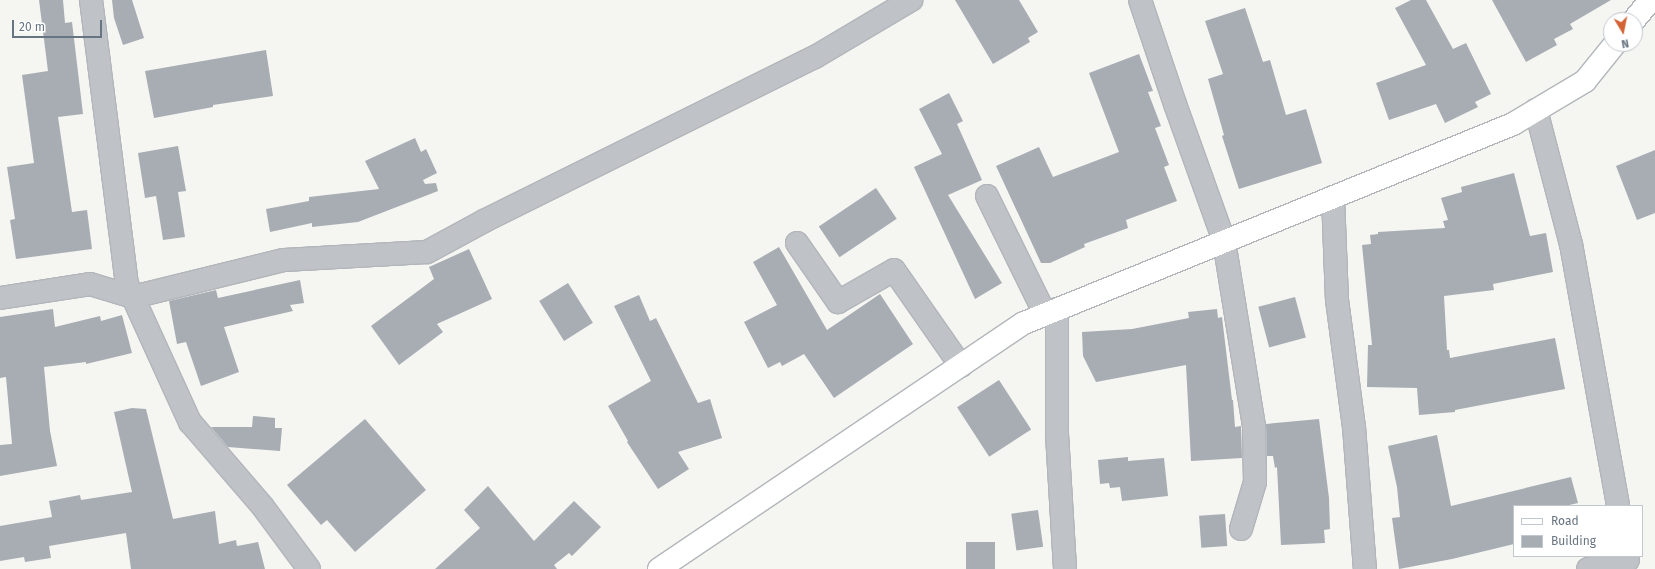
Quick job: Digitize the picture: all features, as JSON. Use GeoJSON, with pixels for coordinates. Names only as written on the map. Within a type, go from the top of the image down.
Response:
{"type":"FeatureCollection","features":[{"type":"Feature","properties":{"kind":"main road"},"geometry":{"type":"LineString","coordinates":[[1641,12],[1651,0]]}},
{"type":"Feature","properties":{"kind":"main road"},"geometry":{"type":"LineString","coordinates":[[659,569],[1024,323],[1513,124],[1585,81],[1609,52]]}},
{"type":"Feature","properties":{"kind":"street"},"geometry":{"type":"LineString","coordinates":[[91,0],[126,284],[190,422],[263,507],[309,569]]}},
{"type":"Feature","properties":{"kind":"street"},"geometry":{"type":"LineString","coordinates":[[0,298],[90,284],[133,297],[284,260],[427,252],[484,221],[815,57],[911,0]]}},
{"type":"Feature","properties":{"kind":"street"},"geometry":{"type":"LineString","coordinates":[[1140,0],[1224,241],[1254,426],[1255,482],[1241,529]]}},
{"type":"Feature","properties":{"kind":"street"},"geometry":{"type":"LineString","coordinates":[[1536,110],[1571,244],[1618,505]]}},
{"type":"Feature","properties":{"kind":"street"},"geometry":{"type":"LineString","coordinates":[[987,196],[1051,312],[1065,569]]}},
{"type":"Feature","properties":{"kind":"street"},"geometry":{"type":"LineString","coordinates":[[1333,197],[1337,300],[1354,427],[1365,569]]}},
{"type":"Feature","properties":{"kind":"street"},"geometry":{"type":"LineString","coordinates":[[797,243],[838,302],[894,270],[961,366]]}},
{"type":"Feature","properties":{"kind":"street"},"geometry":{"type":"LineString","coordinates":[[1588,569],[1627,562]]}},
{"type":"Feature","properties":{"kind":"building"},"geometry":{"type":"Polygon","coordinates":[[[39,0],[63,0],[65,23],[72,22],[83,114],[58,117],[72,212],[87,210],[92,249],[16,259],[10,220],[15,219],[7,167],[34,163],[22,75],[48,71],[39,0]]]}},
{"type":"Feature","properties":{"kind":"building"},"geometry":{"type":"Polygon","coordinates":[[[112,0],[132,0],[144,38],[123,45],[114,18],[112,0]]]}},
{"type":"Feature","properties":{"kind":"building"},"geometry":{"type":"Polygon","coordinates":[[[955,0],[1019,0],[1038,32],[1028,38],[1030,42],[993,64],[955,0]]]}},
{"type":"Feature","properties":{"kind":"building"},"geometry":{"type":"Polygon","coordinates":[[[1411,0],[1426,0],[1453,49],[1466,43],[1491,94],[1475,102],[1478,107],[1445,123],[1436,104],[1389,120],[1376,83],[1426,65],[1395,8],[1411,0]]]}},
{"type":"Feature","properties":{"kind":"building"},"geometry":{"type":"Polygon","coordinates":[[[1492,0],[1611,0],[1570,24],[1573,29],[1554,39],[1557,45],[1526,62],[1492,0]]]}},
{"type":"Feature","properties":{"kind":"building"},"geometry":{"type":"Polygon","coordinates":[[[1245,8],[1263,62],[1270,60],[1286,115],[1306,109],[1322,163],[1239,189],[1222,136],[1224,135],[1208,79],[1223,74],[1205,21],[1245,8]]]}},
{"type":"Feature","properties":{"kind":"building"},"geometry":{"type":"Polygon","coordinates":[[[266,50],[273,96],[213,105],[213,107],[154,118],[145,71],[266,50]]]}},
{"type":"Feature","properties":{"kind":"building"},"geometry":{"type":"Polygon","coordinates":[[[1139,54],[1153,91],[1148,92],[1161,126],[1155,128],[1169,165],[1164,167],[1177,201],[1126,220],[1128,228],[1084,244],[1085,247],[1050,263],[1041,263],[996,166],[1039,147],[1053,177],[1119,152],[1089,73],[1139,54]]]}},
{"type":"Feature","properties":{"kind":"building"},"geometry":{"type":"Polygon","coordinates":[[[949,93],[963,121],[957,124],[982,180],[948,195],[1002,283],[975,299],[914,167],[942,154],[919,109],[949,93]]]}},
{"type":"Feature","properties":{"kind":"building"},"geometry":{"type":"Polygon","coordinates":[[[415,138],[421,152],[426,149],[437,173],[423,180],[425,184],[436,183],[438,191],[358,222],[312,227],[312,223],[270,232],[266,209],[309,201],[309,197],[379,189],[365,161],[415,138]]]}},
{"type":"Feature","properties":{"kind":"building"},"geometry":{"type":"Polygon","coordinates":[[[178,146],[186,191],[178,192],[185,237],[163,240],[156,196],[145,198],[138,153],[178,146]]]}},
{"type":"Feature","properties":{"kind":"building"},"geometry":{"type":"Polygon","coordinates":[[[1655,150],[1655,213],[1637,220],[1616,166],[1655,150]]]}},
{"type":"Feature","properties":{"kind":"building"},"geometry":{"type":"Polygon","coordinates":[[[1514,173],[1530,236],[1546,233],[1553,272],[1493,284],[1494,290],[1444,296],[1447,350],[1449,350],[1450,358],[1555,338],[1565,389],[1455,410],[1455,412],[1419,415],[1417,388],[1367,387],[1368,345],[1372,345],[1362,245],[1371,244],[1370,235],[1378,234],[1378,232],[1445,228],[1443,221],[1448,220],[1441,198],[1462,192],[1461,187],[1514,173]]]}},
{"type":"Feature","properties":{"kind":"building"},"geometry":{"type":"Polygon","coordinates":[[[876,188],[897,219],[839,257],[819,227],[876,188]]]}},
{"type":"Feature","properties":{"kind":"building"},"geometry":{"type":"Polygon","coordinates":[[[779,247],[827,330],[880,294],[913,344],[834,398],[804,354],[782,366],[780,362],[768,368],[744,322],[777,305],[753,262],[779,247]]]}},
{"type":"Feature","properties":{"kind":"building"},"geometry":{"type":"Polygon","coordinates":[[[469,249],[492,299],[437,324],[443,332],[399,365],[371,326],[434,279],[429,267],[469,249]]]}},
{"type":"Feature","properties":{"kind":"building"},"geometry":{"type":"Polygon","coordinates":[[[300,280],[304,303],[290,305],[293,311],[224,327],[239,372],[201,386],[186,342],[177,344],[169,301],[216,290],[218,298],[300,280]]]}},
{"type":"Feature","properties":{"kind":"building"},"geometry":{"type":"Polygon","coordinates":[[[568,283],[593,323],[564,341],[539,301],[568,283]]]}},
{"type":"Feature","properties":{"kind":"building"},"geometry":{"type":"Polygon","coordinates":[[[639,295],[650,321],[656,318],[698,403],[710,399],[722,438],[678,452],[689,469],[658,489],[627,442],[628,441],[608,406],[651,381],[614,306],[639,295]]]}},
{"type":"Feature","properties":{"kind":"building"},"geometry":{"type":"Polygon","coordinates":[[[1295,297],[1306,338],[1269,347],[1258,307],[1295,297]]]}},
{"type":"Feature","properties":{"kind":"building"},"geometry":{"type":"Polygon","coordinates":[[[53,309],[55,327],[100,316],[101,321],[122,315],[132,353],[86,364],[86,362],[44,367],[50,431],[57,466],[0,476],[0,445],[12,444],[6,377],[0,378],[0,317],[53,309]]]}},
{"type":"Feature","properties":{"kind":"building"},"geometry":{"type":"Polygon","coordinates":[[[1217,309],[1218,318],[1222,317],[1235,427],[1241,426],[1242,458],[1191,461],[1186,365],[1096,382],[1083,356],[1082,332],[1132,329],[1189,318],[1188,312],[1217,309]]]}},
{"type":"Feature","properties":{"kind":"building"},"geometry":{"type":"Polygon","coordinates":[[[999,380],[1031,429],[989,457],[957,407],[999,380]]]}},
{"type":"Feature","properties":{"kind":"building"},"geometry":{"type":"Polygon","coordinates":[[[132,408],[146,409],[173,519],[215,511],[219,544],[236,540],[237,546],[258,542],[265,569],[131,569],[126,533],[49,546],[51,558],[25,562],[24,557],[0,561],[0,526],[52,517],[49,501],[80,495],[81,500],[132,492],[114,412],[132,408]]]}},
{"type":"Feature","properties":{"kind":"building"},"geometry":{"type":"Polygon","coordinates":[[[253,416],[275,418],[275,428],[282,428],[280,451],[228,447],[211,427],[252,427],[253,416]]]}},
{"type":"Feature","properties":{"kind":"building"},"geometry":{"type":"Polygon","coordinates":[[[365,419],[426,490],[355,552],[327,520],[321,525],[287,485],[365,419]]]}},
{"type":"Feature","properties":{"kind":"building"},"geometry":{"type":"Polygon","coordinates":[[[1319,419],[1329,498],[1330,529],[1324,530],[1325,543],[1281,545],[1277,467],[1275,468],[1273,456],[1267,456],[1266,424],[1319,419]]]}},
{"type":"Feature","properties":{"kind":"building"},"geometry":{"type":"Polygon","coordinates":[[[1437,435],[1451,506],[1571,477],[1578,503],[1569,505],[1513,505],[1513,544],[1452,559],[1399,569],[1392,518],[1400,517],[1397,487],[1388,446],[1437,435]]]}},
{"type":"Feature","properties":{"kind":"building"},"geometry":{"type":"Polygon","coordinates":[[[1128,457],[1128,461],[1164,458],[1168,496],[1122,501],[1120,487],[1110,488],[1109,483],[1100,484],[1098,460],[1128,457]]]}},
{"type":"Feature","properties":{"kind":"building"},"geometry":{"type":"Polygon","coordinates":[[[488,486],[534,541],[574,501],[601,527],[572,556],[569,553],[554,565],[557,569],[435,569],[480,528],[464,510],[488,486]]]}},
{"type":"Feature","properties":{"kind":"building"},"geometry":{"type":"Polygon","coordinates":[[[1038,510],[1043,547],[1016,550],[1011,514],[1038,510]]]}},
{"type":"Feature","properties":{"kind":"building"},"geometry":{"type":"Polygon","coordinates":[[[1225,514],[1227,546],[1201,548],[1199,516],[1225,514]]]}},
{"type":"Feature","properties":{"kind":"building"},"geometry":{"type":"Polygon","coordinates":[[[966,542],[995,542],[995,569],[966,569],[966,542]]]}}]}
